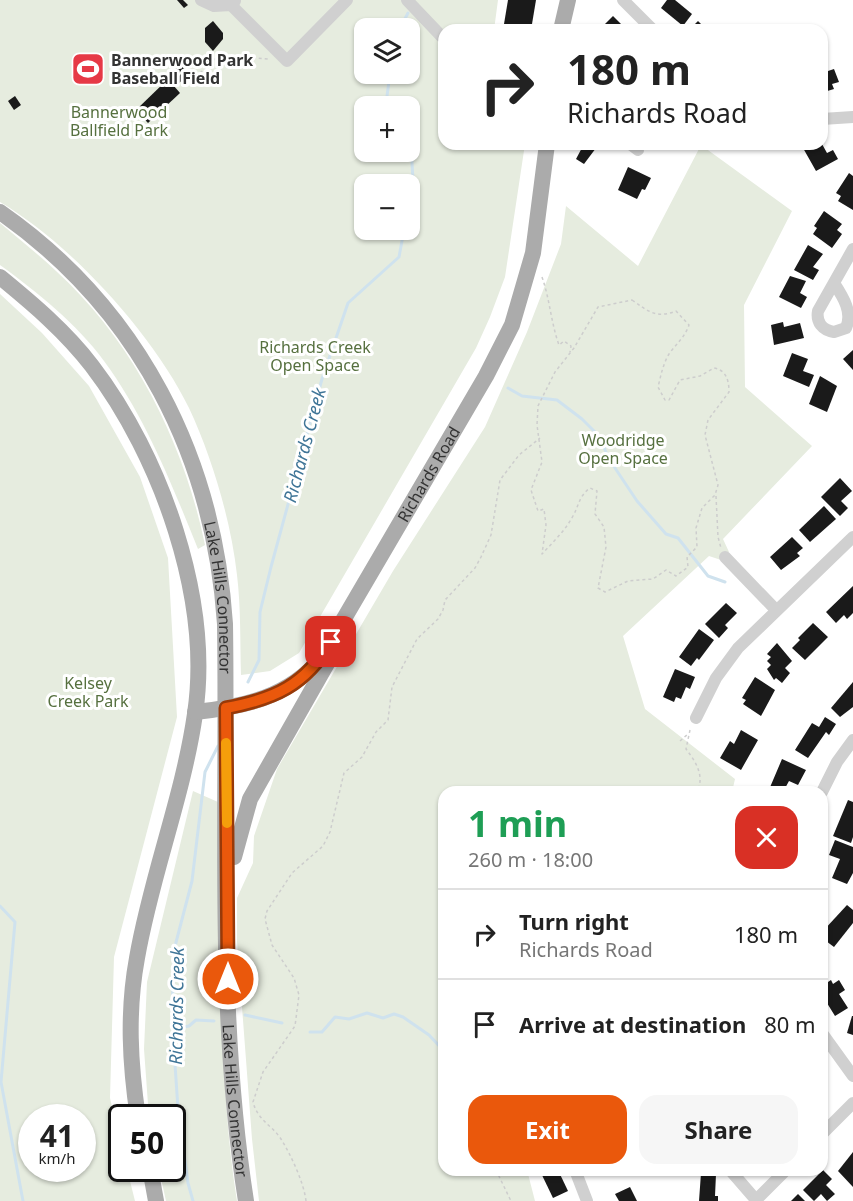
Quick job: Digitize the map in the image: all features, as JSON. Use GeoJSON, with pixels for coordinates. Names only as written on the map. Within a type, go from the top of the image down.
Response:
{"type":"FeatureCollection","features":[{"type":"Feature","properties":{"kind":"main road"},"geometry":{"type":"LineString","coordinates":[[562,24],[568,0]]}},
{"type":"Feature","properties":{"kind":"main road","name":"Richards Road"},"geometry":{"type":"LineString","coordinates":[[195,712],[262,700],[297,683],[321,658],[486,376],[512,325],[533,253],[546,150]]}},
{"type":"Feature","properties":{"kind":"main road","name":"Lake Hills Connector"},"geometry":{"type":"LineString","coordinates":[[0,212],[75,275],[112,317],[158,386],[179,428],[206,504],[221,573],[225,624],[230,1069],[246,1201]]}},
{"type":"Feature","properties":{"kind":"main road","name":"Lake Hills Connector"},"geometry":{"type":"LineString","coordinates":[[0,277],[42,313],[92,365],[129,422],[153,473],[177,537],[192,600],[197,645],[195,712],[137,958],[130,1024],[137,1104]]}},
{"type":"Feature","properties":{"kind":"main road"},"geometry":{"type":"LineString","coordinates":[[227,893],[239,832],[250,799],[328,662],[359,594]]}},
{"type":"Feature","properties":{"kind":"main road"},"geometry":{"type":"LineString","coordinates":[[153,1182],[156,1201]]}},
{"type":"Feature","properties":{"kind":"street"},"geometry":{"type":"LineString","coordinates":[[201,0],[214,6],[234,3],[282,57],[347,0]]}},
{"type":"Feature","properties":{"kind":"street"},"geometry":{"type":"LineString","coordinates":[[407,0],[438,33]]}},
{"type":"Feature","properties":{"kind":"street"},"geometry":{"type":"LineString","coordinates":[[623,0],[647,24]]}},
{"type":"Feature","properties":{"kind":"street"},"geometry":{"type":"LineString","coordinates":[[828,119],[853,117]]}},
{"type":"Feature","properties":{"kind":"street"},"geometry":{"type":"LineString","coordinates":[[834,283],[853,249]]}},
{"type":"Feature","properties":{"kind":"street"},"geometry":{"type":"LineString","coordinates":[[696,718],[728,661],[853,537]]}},
{"type":"Feature","properties":{"kind":"street"},"geometry":{"type":"LineString","coordinates":[[725,557],[777,610]]}},
{"type":"Feature","properties":{"kind":"street"},"geometry":{"type":"LineString","coordinates":[[825,786],[837,762],[853,740]]}},
{"type":"Feature","properties":{"kind":"street"},"geometry":{"type":"LineString","coordinates":[[828,1041],[853,1076]]}},
{"type":"Feature","properties":{"kind":"street"},"geometry":{"type":"LineString","coordinates":[[828,1128],[853,1103]]}},
{"type":"Feature","properties":{"kind":"street"},"geometry":{"type":"LineString","coordinates":[[577,1176],[586,1199]]}},
{"type":"Feature","properties":{"kind":"street"},"geometry":{"type":"LineString","coordinates":[[735,1176],[756,1200],[780,1176]]}},
{"type":"Feature","properties":{"kind":"path"},"geometry":{"type":"LineString","coordinates":[[200,73],[219,55],[270,60],[282,57]]}},
{"type":"Feature","properties":{"kind":"path"},"geometry":{"type":"LineString","coordinates":[[216,58],[221,68]]}},
{"type":"Feature","properties":{"kind":"path"},"geometry":{"type":"LineString","coordinates":[[542,277],[549,298],[553,329],[559,345],[564,341],[571,346],[570,353]]}},
{"type":"Feature","properties":{"kind":"path"},"geometry":{"type":"LineString","coordinates":[[715,495],[702,508],[696,528],[697,547],[687,557],[688,567],[676,576],[666,570],[653,579],[628,581],[605,592],[598,588],[606,547],[604,527],[595,514],[597,491],[590,488],[581,494],[573,516],[557,539],[542,554],[546,525],[544,509],[538,511],[531,490],[542,462],[538,406],[541,396],[583,334],[590,316],[598,307],[606,303],[632,300],[651,315],[665,316],[676,311],[684,318],[689,325],[687,331],[668,356],[658,387],[665,400],[669,400],[680,381],[687,377],[700,376],[714,368],[721,369],[727,376],[729,392],[708,420],[705,435],[718,485],[715,495],[718,537],[725,557]]}},
{"type":"Feature","properties":{"kind":"path"},"geometry":{"type":"LineString","coordinates":[[306,1201],[305,1188],[281,1138],[256,1113],[253,1102],[268,1062],[295,1026],[299,995],[294,978],[272,945],[265,919],[267,910],[292,873],[323,846],[330,832],[344,773],[362,757],[376,732],[388,720],[392,687],[406,657],[417,639],[438,619],[445,600],[475,568],[481,557],[491,535],[498,501],[497,485],[508,468],[540,438]]}},
{"type":"Feature","properties":{"kind":"path"},"geometry":{"type":"LineString","coordinates":[[696,718],[689,733],[686,749],[698,766],[700,786]]}},
{"type":"Feature","properties":{"kind":"path"},"geometry":{"type":"LineString","coordinates":[[680,741],[689,733]]}},
{"type":"Feature","properties":{"kind":"path"},"geometry":{"type":"LineString","coordinates":[[499,1176],[511,1201]]}},
{"type":"Feature","properties":{"kind":"green space","name":"Richards Creek Open Space"},"geometry":{"type":"Polygon","coordinates":[[[0,0],[498,0],[495,24],[438,24],[438,150],[524,150],[505,277],[476,348],[299,653],[270,671],[241,675],[240,612],[230,533],[205,447],[189,408],[154,350],[132,321],[82,266],[0,202],[0,0]]]}},
{"type":"Feature","properties":{"kind":"green space","name":"Woodridge Open Space"},"geometry":{"type":"Polygon","coordinates":[[[698,150],[708,150],[792,211],[744,305],[745,387],[812,446],[723,539],[729,552],[721,560],[709,556],[623,636],[645,709],[735,779],[733,786],[438,786],[438,1176],[529,1176],[535,1201],[259,1201],[237,941],[237,898],[253,863],[254,836],[277,769],[393,571],[485,427],[527,332],[561,244],[566,206],[638,266],[698,150]]]}},
{"type":"Feature","properties":{"kind":"green space"},"geometry":{"type":"Polygon","coordinates":[[[0,223],[84,299],[132,362],[152,396],[184,469],[205,545],[198,549],[168,476],[133,405],[104,361],[82,334],[56,309],[0,265],[0,223]]]}},
{"type":"Feature","properties":{"kind":"green space","name":"Kelsey Creek Park"},"geometry":{"type":"Polygon","coordinates":[[[0,294],[42,333],[89,386],[140,477],[168,558],[177,717],[114,957],[111,1104],[108,1104],[108,1182],[130,1182],[135,1201],[0,1201],[0,294]]]}},
{"type":"Feature","properties":{"kind":"green space"},"geometry":{"type":"Polygon","coordinates":[[[193,791],[218,802],[223,1052],[230,1151],[237,1201],[166,1201],[162,1182],[186,1182],[186,1104],[148,1104],[144,1049],[147,982],[193,791]]]}},
{"type":"Feature","properties":{"kind":"building"},"geometry":{"type":"Polygon","coordinates":[[[177,0],[183,0],[188,5],[184,8],[177,0]]]}},
{"type":"Feature","properties":{"kind":"building"},"geometry":{"type":"Polygon","coordinates":[[[508,0],[536,0],[532,24],[504,24],[508,0]]]}},
{"type":"Feature","properties":{"kind":"building"},"geometry":{"type":"Polygon","coordinates":[[[667,0],[675,0],[692,14],[684,24],[681,24],[661,8],[667,0]]]}},
{"type":"Feature","properties":{"kind":"building"},"geometry":{"type":"Polygon","coordinates":[[[613,16],[621,24],[605,24],[613,16]]]}},
{"type":"Feature","properties":{"kind":"building"},"geometry":{"type":"Polygon","coordinates":[[[213,21],[223,33],[223,39],[213,51],[205,42],[205,28],[213,21]]]}},
{"type":"Feature","properties":{"kind":"building"},"geometry":{"type":"Polygon","coordinates":[[[183,62],[186,66],[173,79],[170,75],[183,62]]]}},
{"type":"Feature","properties":{"kind":"building"},"geometry":{"type":"Polygon","coordinates":[[[186,69],[190,73],[176,86],[173,82],[186,69]]]}},
{"type":"Feature","properties":{"kind":"building"},"geometry":{"type":"Polygon","coordinates":[[[834,69],[839,82],[832,84],[834,89],[828,91],[828,71],[834,69]]]}},
{"type":"Feature","properties":{"kind":"building"},"geometry":{"type":"Polygon","coordinates":[[[168,79],[180,93],[148,123],[136,110],[168,79]]]}},
{"type":"Feature","properties":{"kind":"building"},"geometry":{"type":"Polygon","coordinates":[[[15,96],[21,105],[14,110],[8,101],[15,96]]]}},
{"type":"Feature","properties":{"kind":"building"},"geometry":{"type":"Polygon","coordinates":[[[581,150],[594,150],[584,164],[576,159],[581,150]]]}},
{"type":"Feature","properties":{"kind":"building"},"geometry":{"type":"Polygon","coordinates":[[[804,150],[825,150],[827,153],[833,150],[838,159],[816,171],[804,150]]]}},
{"type":"Feature","properties":{"kind":"building"},"geometry":{"type":"Polygon","coordinates":[[[628,167],[651,178],[637,199],[618,190],[628,167]]]}},
{"type":"Feature","properties":{"kind":"building"},"geometry":{"type":"Polygon","coordinates":[[[849,173],[853,176],[853,210],[838,201],[841,196],[836,193],[849,173]]]}},
{"type":"Feature","properties":{"kind":"building"},"geometry":{"type":"Polygon","coordinates":[[[824,211],[842,224],[837,230],[842,234],[832,248],[813,234],[817,228],[814,226],[824,211]]]}},
{"type":"Feature","properties":{"kind":"building"},"geometry":{"type":"Polygon","coordinates":[[[808,245],[823,254],[813,267],[819,270],[813,280],[794,270],[808,245]]]}},
{"type":"Feature","properties":{"kind":"building"},"geometry":{"type":"Polygon","coordinates":[[[790,276],[806,281],[800,293],[807,297],[801,308],[779,297],[790,276]]]}},
{"type":"Feature","properties":{"kind":"building"},"geometry":{"type":"Polygon","coordinates":[[[783,322],[784,327],[800,323],[804,338],[774,345],[771,325],[783,322]]]}},
{"type":"Feature","properties":{"kind":"building"},"geometry":{"type":"Polygon","coordinates":[[[853,350],[853,370],[843,359],[853,350]]]}},
{"type":"Feature","properties":{"kind":"building"},"geometry":{"type":"Polygon","coordinates":[[[792,353],[808,359],[803,371],[814,375],[809,387],[783,376],[792,353]]]}},
{"type":"Feature","properties":{"kind":"building"},"geometry":{"type":"Polygon","coordinates":[[[820,376],[837,386],[827,412],[809,404],[820,376]]]}},
{"type":"Feature","properties":{"kind":"building"},"geometry":{"type":"Polygon","coordinates":[[[840,478],[852,491],[841,501],[848,508],[840,516],[821,497],[840,478]]]}},
{"type":"Feature","properties":{"kind":"building"},"geometry":{"type":"Polygon","coordinates":[[[824,506],[836,519],[810,542],[799,530],[824,506]]]}},
{"type":"Feature","properties":{"kind":"building"},"geometry":{"type":"Polygon","coordinates":[[[792,537],[803,548],[797,553],[800,556],[781,570],[770,557],[792,537]]]}},
{"type":"Feature","properties":{"kind":"building"},"geometry":{"type":"Polygon","coordinates":[[[853,586],[853,613],[847,619],[844,615],[836,623],[826,612],[853,586]]]}},
{"type":"Feature","properties":{"kind":"building"},"geometry":{"type":"Polygon","coordinates":[[[726,603],[737,613],[725,625],[728,628],[719,638],[705,624],[726,603]]]}},
{"type":"Feature","properties":{"kind":"building"},"geometry":{"type":"Polygon","coordinates":[[[813,623],[828,637],[805,660],[792,648],[800,640],[798,638],[813,623]]]}},
{"type":"Feature","properties":{"kind":"building"},"geometry":{"type":"Polygon","coordinates":[[[699,629],[714,640],[699,660],[697,658],[691,666],[679,657],[699,629]]]}},
{"type":"Feature","properties":{"kind":"building"},"geometry":{"type":"Polygon","coordinates":[[[777,643],[792,661],[785,668],[790,673],[782,683],[776,678],[774,680],[767,669],[771,665],[767,661],[771,657],[767,654],[777,643]]]}},
{"type":"Feature","properties":{"kind":"building"},"geometry":{"type":"Polygon","coordinates":[[[675,669],[695,677],[690,689],[686,687],[681,699],[676,697],[674,702],[663,697],[675,669]]]}},
{"type":"Feature","properties":{"kind":"building"},"geometry":{"type":"Polygon","coordinates":[[[755,677],[775,690],[761,716],[743,704],[746,700],[742,698],[755,677]]]}},
{"type":"Feature","properties":{"kind":"building"},"geometry":{"type":"Polygon","coordinates":[[[853,682],[853,707],[840,717],[831,708],[853,682]]]}},
{"type":"Feature","properties":{"kind":"building"},"geometry":{"type":"Polygon","coordinates":[[[825,717],[836,724],[829,735],[826,732],[808,758],[795,750],[812,723],[819,727],[825,717]]]}},
{"type":"Feature","properties":{"kind":"building"},"geometry":{"type":"Polygon","coordinates":[[[741,730],[758,740],[741,770],[720,758],[730,741],[734,744],[741,730]]]}},
{"type":"Feature","properties":{"kind":"building"},"geometry":{"type":"Polygon","coordinates":[[[782,759],[806,770],[798,785],[789,781],[786,786],[771,786],[782,759]]]}},
{"type":"Feature","properties":{"kind":"building"},"geometry":{"type":"Polygon","coordinates":[[[848,800],[853,802],[851,843],[833,836],[848,800]]]}},
{"type":"Feature","properties":{"kind":"building"},"geometry":{"type":"Polygon","coordinates":[[[835,840],[853,847],[853,873],[847,884],[832,878],[840,859],[829,855],[835,840]]]}},
{"type":"Feature","properties":{"kind":"building"},"geometry":{"type":"Polygon","coordinates":[[[847,905],[853,910],[853,923],[834,947],[828,942],[828,926],[847,905]]]}},
{"type":"Feature","properties":{"kind":"building"},"geometry":{"type":"Polygon","coordinates":[[[831,980],[833,984],[839,980],[845,990],[839,994],[848,1008],[835,1016],[828,1005],[828,982],[831,980]]]}},
{"type":"Feature","properties":{"kind":"building"},"geometry":{"type":"Polygon","coordinates":[[[853,1016],[853,1035],[847,1033],[853,1016]]]}},
{"type":"Feature","properties":{"kind":"building"},"geometry":{"type":"Polygon","coordinates":[[[853,1152],[853,1187],[838,1171],[853,1152]]]}},
{"type":"Feature","properties":{"kind":"building"},"geometry":{"type":"Polygon","coordinates":[[[828,1175],[832,1179],[826,1185],[835,1194],[827,1201],[821,1194],[814,1201],[803,1190],[817,1176],[828,1175]]]}},
{"type":"Feature","properties":{"kind":"building"},"geometry":{"type":"Polygon","coordinates":[[[542,1176],[561,1176],[568,1191],[553,1198],[542,1176]]]}},
{"type":"Feature","properties":{"kind":"building"},"geometry":{"type":"Polygon","coordinates":[[[701,1176],[716,1176],[715,1196],[718,1196],[718,1201],[699,1201],[701,1176]]]}},
{"type":"Feature","properties":{"kind":"building"},"geometry":{"type":"Polygon","coordinates":[[[630,1187],[637,1201],[619,1201],[615,1194],[630,1187]]]}},
{"type":"Feature","properties":{"kind":"building"},"geometry":{"type":"Polygon","coordinates":[[[798,1194],[805,1201],[791,1201],[798,1194]]]}},
{"type":"Feature","properties":{"kind":"waterway","name":"Richards Creek"},"geometry":{"type":"LineString","coordinates":[[405,18],[408,13]]}},
{"type":"Feature","properties":{"kind":"waterway","name":"Richards Creek"},"geometry":{"type":"LineString","coordinates":[[387,96],[389,84]]}},
{"type":"Feature","properties":{"kind":"waterway","name":"Richards Creek"},"geometry":{"type":"LineString","coordinates":[[412,162],[413,174]]}},
{"type":"Feature","properties":{"kind":"waterway","name":"Richards Creek"},"geometry":{"type":"LineString","coordinates":[[248,682],[259,660],[260,612],[271,567],[322,379],[348,303],[399,257],[402,240]]}},
{"type":"Feature","properties":{"kind":"waterway"},"geometry":{"type":"LineString","coordinates":[[508,388],[522,396],[557,400],[582,419],[599,436],[609,459],[637,501],[666,534],[678,538],[708,576],[725,582]]}},
{"type":"Feature","properties":{"kind":"waterway","name":"Richards Creek"},"geometry":{"type":"LineString","coordinates":[[193,1201],[188,1183],[178,1109],[172,1019],[174,950],[192,881],[205,772],[218,746]]}},
{"type":"Feature","properties":{"kind":"waterway"},"geometry":{"type":"LineString","coordinates":[[0,906],[15,922],[1,1082],[23,1201]]}},
{"type":"Feature","properties":{"kind":"waterway"},"geometry":{"type":"LineString","coordinates":[[310,1032],[322,1032],[335,1017],[349,1019],[367,1013],[383,1018],[394,1014],[403,1017],[429,1035],[438,1045]]}},
{"type":"Feature","properties":{"kind":"waterway"},"geometry":{"type":"LineString","coordinates":[[245,1015],[282,1023]]}},
{"type":"Feature","properties":{"kind":"waterway"},"geometry":{"type":"LineString","coordinates":[[173,1029],[189,1026],[196,1020],[214,1021]]}},
{"type":"Feature","properties":{"kind":"slow traffic"},"geometry":{"type":"LineString","coordinates":[[226,743],[227,823]]}},
{"type":"Feature","properties":{"kind":"place","name":"Bannerwood Park Baseball Field"},"geometry":{"type":"Point","coordinates":[88,69]}},
{"type":"Feature","properties":{"kind":"route"},"geometry":{"type":"LineString","coordinates":[[228,979],[226,708],[262,700],[297,683],[314,667],[331,642]]}},
{"type":"Feature","properties":{"kind":"park label","name":"Bannerwood Ballfield Park"},"geometry":{"type":"Point","coordinates":[119,121]}}]}
